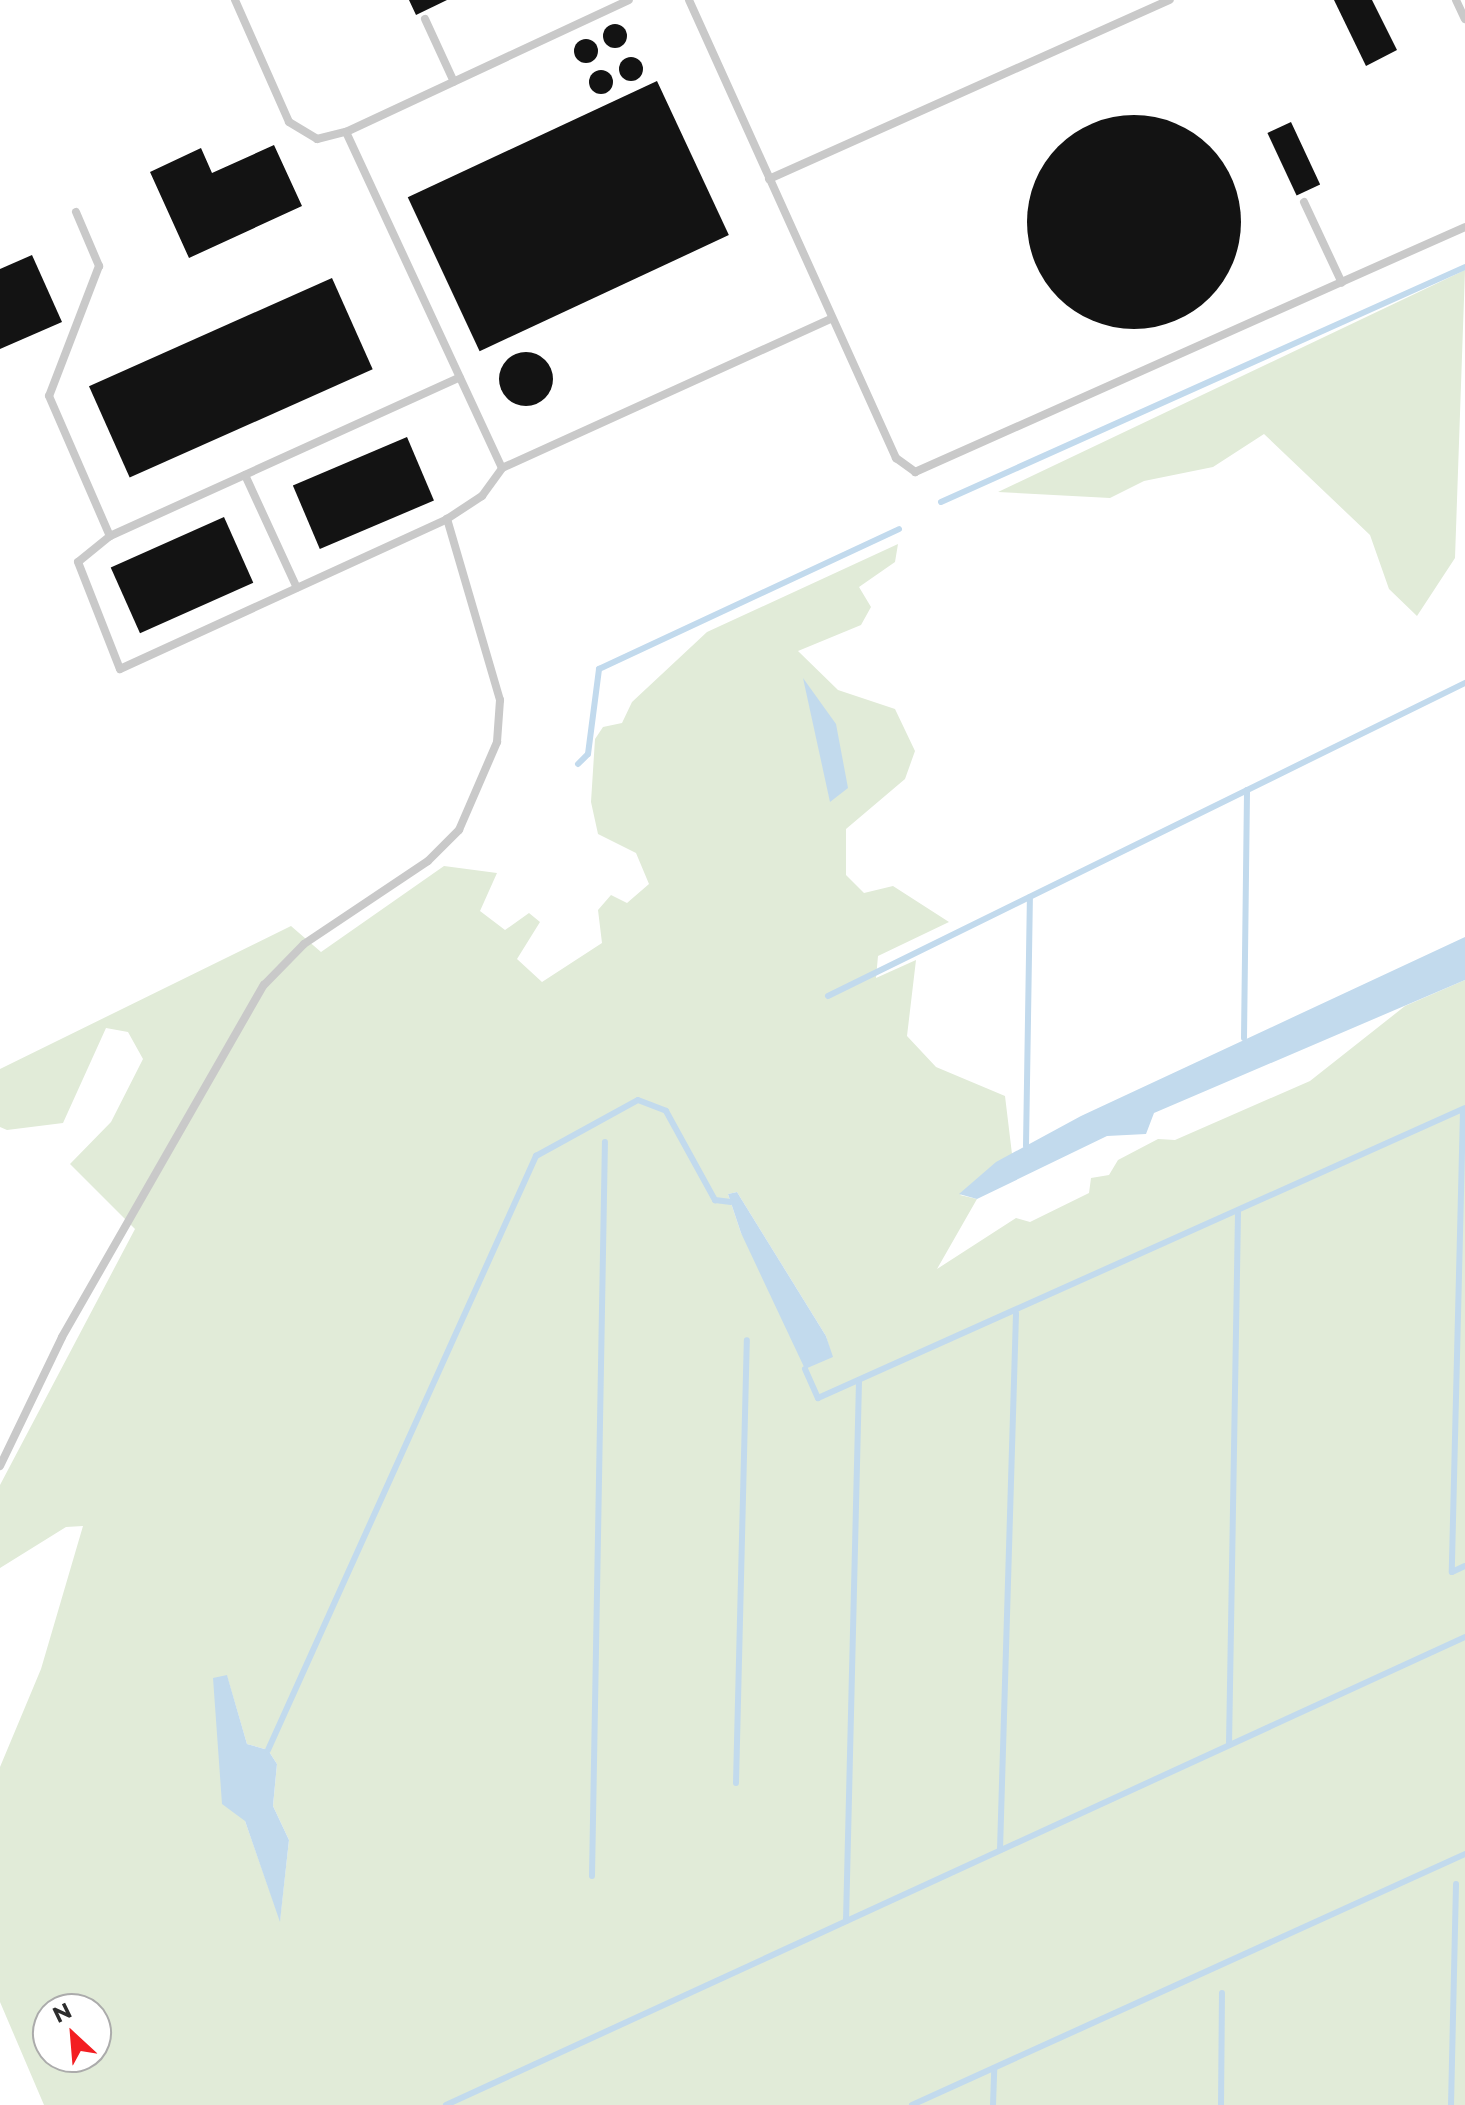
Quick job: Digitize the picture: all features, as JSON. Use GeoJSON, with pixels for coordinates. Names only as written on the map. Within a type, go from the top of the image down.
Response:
{"type":"FeatureCollection","features":[{"type":"Feature","properties":{"kind":"lane"},"geometry":{"type":"LineString","coordinates":[[235,0],[289,122],[317,139],[346,132],[629,0]]}},
{"type":"Feature","properties":{"kind":"lane"},"geometry":{"type":"LineString","coordinates":[[689,0],[896,458],[927,472],[1465,227]]}},
{"type":"Feature","properties":{"kind":"lane"},"geometry":{"type":"LineString","coordinates":[[769,179],[1170,0]]}},
{"type":"Feature","properties":{"kind":"lane"},"geometry":{"type":"LineString","coordinates":[[1456,0],[1465,19]]}},
{"type":"Feature","properties":{"kind":"lane"},"geometry":{"type":"LineString","coordinates":[[425,19],[454,82]]}},
{"type":"Feature","properties":{"kind":"lane"},"geometry":{"type":"LineString","coordinates":[[346,132],[502,468]]}},
{"type":"Feature","properties":{"kind":"lane"},"geometry":{"type":"LineString","coordinates":[[1304,202],[1342,283]]}},
{"type":"Feature","properties":{"kind":"lane"},"geometry":{"type":"LineString","coordinates":[[76,212],[99,266],[49,396],[110,536]]}},
{"type":"Feature","properties":{"kind":"lane"},"geometry":{"type":"LineString","coordinates":[[460,377],[110,536],[78,562],[120,669],[447,519],[482,496],[502,468],[831,319]]}},
{"type":"Feature","properties":{"kind":"lane"},"geometry":{"type":"LineString","coordinates":[[245,475],[297,588]]}},
{"type":"Feature","properties":{"kind":"lane"},"geometry":{"type":"LineString","coordinates":[[0,1466],[62,1337],[264,985],[304,944],[428,861],[459,830],[497,742],[500,700],[447,519]]}},
{"type":"Feature","properties":{"kind":"green space"},"geometry":{"type":"Polygon","coordinates":[[[1465,270],[1455,558],[1417,616],[1389,589],[1370,535],[1264,434],[1213,467],[1144,481],[1110,498],[998,492],[1465,270]]]}},
{"type":"Feature","properties":{"kind":"green space"},"geometry":{"type":"Polygon","coordinates":[[[898,544],[895,562],[859,587],[871,607],[861,625],[798,651],[838,690],[895,709],[915,751],[905,779],[846,829],[846,875],[864,893],[893,886],[949,922],[878,956],[876,978],[916,960],[907,1036],[936,1067],[1005,1096],[1012,1154],[960,1195],[977,1199],[937,1269],[1016,1218],[1030,1222],[1089,1193],[1091,1178],[1109,1175],[1118,1160],[1158,1139],[1175,1140],[1310,1081],[1405,1006],[1465,980],[1465,2105],[44,2105],[0,2002],[0,1767],[41,1669],[83,1526],[66,1527],[0,1568],[0,1485],[135,1229],[70,1164],[111,1122],[143,1059],[128,1032],[106,1028],[63,1123],[7,1130],[0,1127],[0,1069],[291,926],[321,952],[444,866],[497,873],[480,911],[505,930],[529,913],[540,922],[517,959],[542,982],[602,943],[598,910],[611,895],[627,903],[649,884],[636,853],[598,834],[591,802],[595,739],[603,727],[622,723],[632,702],[707,632],[898,544]],[[737,1192],[728,1194],[741,1233],[832,1357],[826,1336],[737,1192]],[[227,1676],[245,1821],[280,1920],[289,1840],[273,1806],[277,1764],[268,1750],[247,1744],[227,1676]]]}},
{"type":"Feature","properties":{"kind":"water"},"geometry":{"type":"Polygon","coordinates":[[[803,678],[836,724],[848,788],[830,802],[803,678]]]}},
{"type":"Feature","properties":{"kind":"water"},"geometry":{"type":"Polygon","coordinates":[[[1465,937],[1465,980],[1154,1113],[1146,1134],[1107,1136],[977,1199],[959,1194],[996,1162],[1081,1116],[1465,937]]]}},
{"type":"Feature","properties":{"kind":"water"},"geometry":{"type":"Polygon","coordinates":[[[737,1192],[826,1336],[833,1357],[805,1369],[741,1233],[728,1194],[737,1192]]]}},
{"type":"Feature","properties":{"kind":"water"},"geometry":{"type":"Polygon","coordinates":[[[227,1675],[247,1744],[268,1750],[277,1764],[273,1806],[289,1840],[280,1922],[245,1821],[222,1804],[213,1678],[227,1675]]]}},
{"type":"Feature","properties":{"kind":"building"},"geometry":{"type":"Polygon","coordinates":[[[409,0],[447,0],[416,15],[409,0]]]}},
{"type":"Feature","properties":{"kind":"building"},"geometry":{"type":"Polygon","coordinates":[[[1334,0],[1372,0],[1397,50],[1366,66],[1334,0]]]}},
{"type":"Feature","properties":{"kind":"building"},"geometry":{"type":"Polygon","coordinates":[[[615,24],[624,27],[627,36],[624,45],[615,48],[606,45],[603,36],[606,27],[615,24]]]}},
{"type":"Feature","properties":{"kind":"building"},"geometry":{"type":"Polygon","coordinates":[[[586,39],[595,42],[598,51],[595,60],[586,63],[577,60],[574,51],[577,42],[586,39]]]}},
{"type":"Feature","properties":{"kind":"building"},"geometry":{"type":"Polygon","coordinates":[[[631,57],[640,60],[643,69],[640,78],[631,81],[622,78],[619,69],[622,60],[631,57]]]}},
{"type":"Feature","properties":{"kind":"building"},"geometry":{"type":"Polygon","coordinates":[[[601,70],[610,73],[613,82],[610,91],[601,94],[592,91],[589,82],[592,73],[601,70]]]}},
{"type":"Feature","properties":{"kind":"building"},"geometry":{"type":"Polygon","coordinates":[[[657,81],[729,235],[480,351],[408,197],[657,81]]]}},
{"type":"Feature","properties":{"kind":"building"},"geometry":{"type":"Polygon","coordinates":[[[1134,115],[1175,123],[1210,146],[1233,181],[1241,222],[1233,263],[1210,298],[1175,321],[1134,329],[1093,321],[1058,298],[1035,263],[1027,222],[1035,181],[1058,146],[1093,123],[1134,115]]]}},
{"type":"Feature","properties":{"kind":"building"},"geometry":{"type":"Polygon","coordinates":[[[1291,122],[1320,185],[1297,196],[1267,133],[1291,122]]]}},
{"type":"Feature","properties":{"kind":"building"},"geometry":{"type":"Polygon","coordinates":[[[274,145],[302,206],[189,258],[150,172],[201,148],[212,173],[274,145]]]}},
{"type":"Feature","properties":{"kind":"building"},"geometry":{"type":"Polygon","coordinates":[[[32,255],[62,322],[0,349],[0,269],[32,255]]]}},
{"type":"Feature","properties":{"kind":"building"},"geometry":{"type":"Polygon","coordinates":[[[332,278],[373,369],[130,478],[89,386],[332,278]]]}},
{"type":"Feature","properties":{"kind":"building"},"geometry":{"type":"Polygon","coordinates":[[[526,352],[545,360],[553,379],[545,398],[526,406],[507,398],[499,379],[507,360],[526,352]]]}},
{"type":"Feature","properties":{"kind":"building"},"geometry":{"type":"Polygon","coordinates":[[[407,437],[434,501],[320,549],[293,485],[407,437]]]}},
{"type":"Feature","properties":{"kind":"building"},"geometry":{"type":"Polygon","coordinates":[[[224,517],[253,583],[140,633],[111,567],[224,517]]]}},
{"type":"Feature","properties":{"kind":"waterway"},"geometry":{"type":"LineString","coordinates":[[941,502],[1465,267]]}},
{"type":"Feature","properties":{"kind":"waterway"},"geometry":{"type":"LineString","coordinates":[[578,764],[588,754],[599,669],[899,529]]}},
{"type":"Feature","properties":{"kind":"waterway"},"geometry":{"type":"LineString","coordinates":[[828,996],[1465,683]]}},
{"type":"Feature","properties":{"kind":"waterway"},"geometry":{"type":"LineString","coordinates":[[1244,1038],[1247,790]]}},
{"type":"Feature","properties":{"kind":"waterway"},"geometry":{"type":"LineString","coordinates":[[1026,1146],[1030,897]]}},
{"type":"Feature","properties":{"kind":"waterway"},"geometry":{"type":"LineString","coordinates":[[268,1750],[536,1156],[638,1100],[666,1111],[715,1200],[731,1202]]}},
{"type":"Feature","properties":{"kind":"waterway"},"geometry":{"type":"LineString","coordinates":[[805,1369],[818,1398],[1465,1108]]}},
{"type":"Feature","properties":{"kind":"waterway"},"geometry":{"type":"LineString","coordinates":[[1463,1111],[1452,1572],[1465,1566]]}},
{"type":"Feature","properties":{"kind":"waterway"},"geometry":{"type":"LineString","coordinates":[[592,1876],[605,1142]]}},
{"type":"Feature","properties":{"kind":"waterway"},"geometry":{"type":"LineString","coordinates":[[1229,1745],[1238,1211]]}},
{"type":"Feature","properties":{"kind":"waterway"},"geometry":{"type":"LineString","coordinates":[[1000,1850],[1016,1313]]}},
{"type":"Feature","properties":{"kind":"waterway"},"geometry":{"type":"LineString","coordinates":[[736,1783],[747,1340]]}},
{"type":"Feature","properties":{"kind":"waterway"},"geometry":{"type":"LineString","coordinates":[[846,1921],[859,1381]]}},
{"type":"Feature","properties":{"kind":"waterway"},"geometry":{"type":"LineString","coordinates":[[446,2105],[1465,1637]]}},
{"type":"Feature","properties":{"kind":"waterway"},"geometry":{"type":"LineString","coordinates":[[912,2105],[1465,1854]]}},
{"type":"Feature","properties":{"kind":"waterway"},"geometry":{"type":"LineString","coordinates":[[1451,2105],[1456,1884]]}},
{"type":"Feature","properties":{"kind":"waterway"},"geometry":{"type":"LineString","coordinates":[[1221,2105],[1222,1993]]}},
{"type":"Feature","properties":{"kind":"waterway"},"geometry":{"type":"LineString","coordinates":[[993,2105],[994,2068]]}}]}
